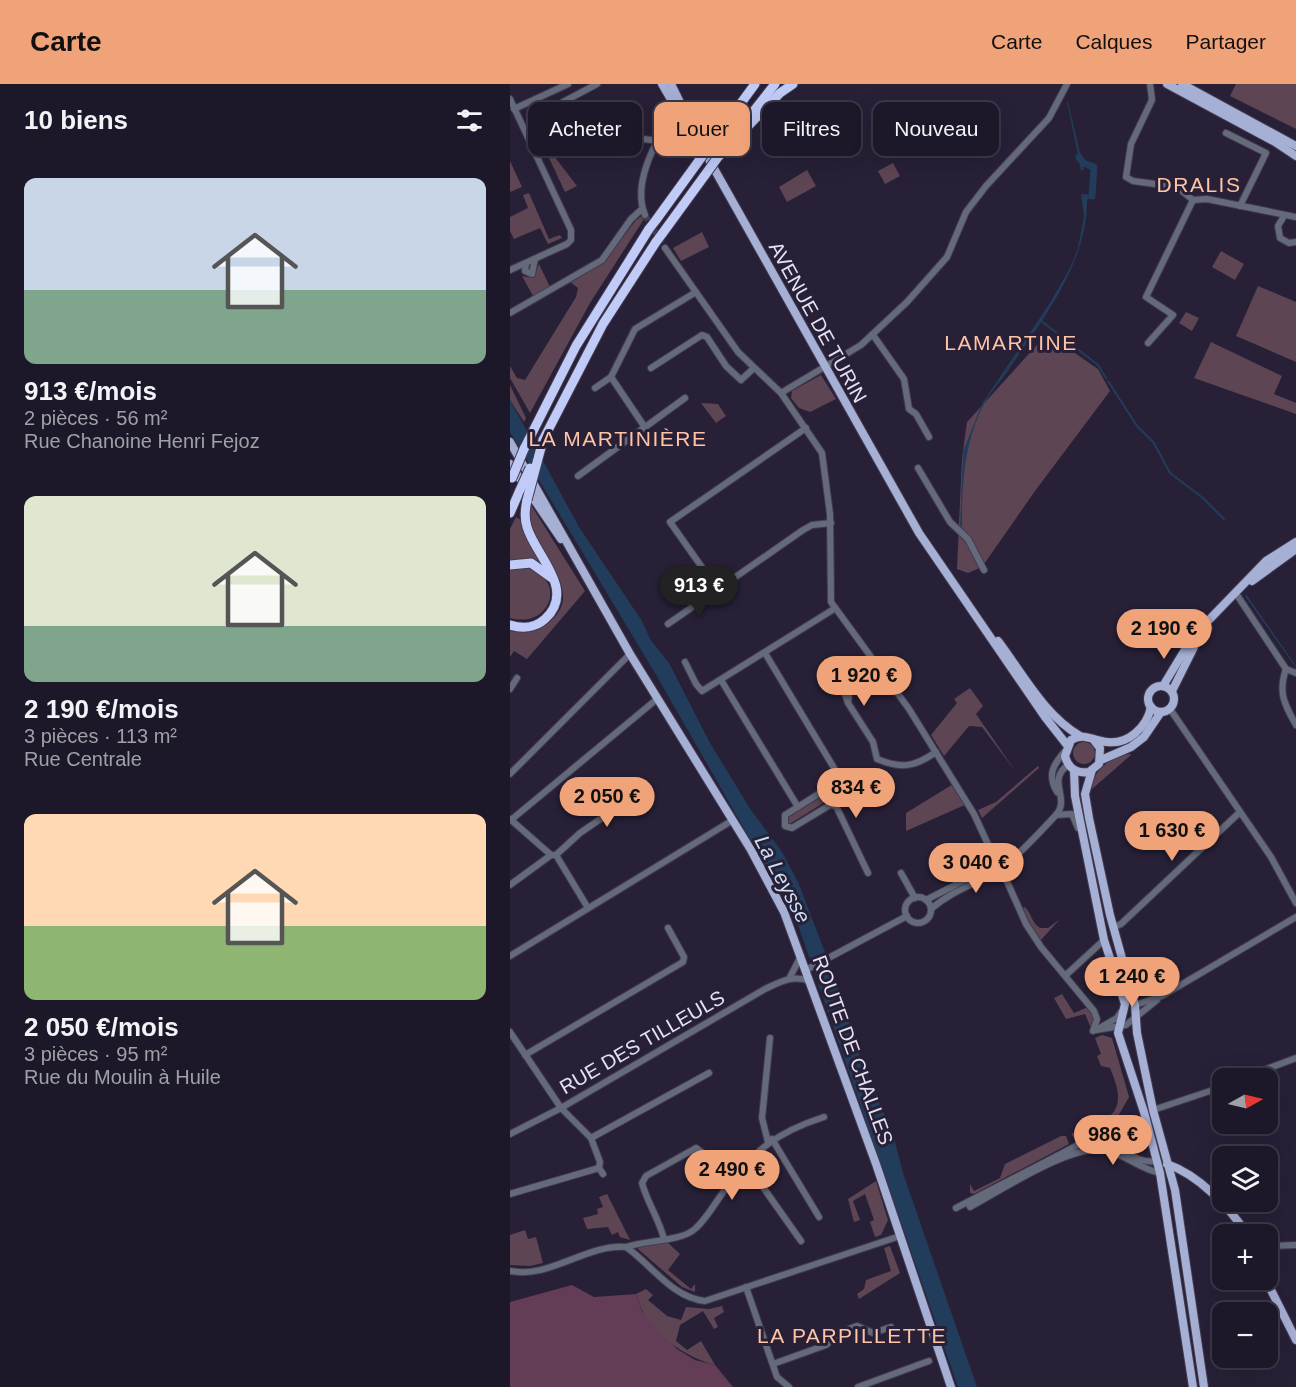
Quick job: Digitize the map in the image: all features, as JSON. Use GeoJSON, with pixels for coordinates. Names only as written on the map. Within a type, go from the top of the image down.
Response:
{"type":"FeatureCollection","features":[{"type":"Feature","properties":{"kind":"highway"},"geometry":{"type":"LineString","coordinates":[[739,102],[750,84]]}},
{"type":"Feature","properties":{"kind":"highway"},"geometry":{"type":"LineString","coordinates":[[741,102],[755,84]]}},
{"type":"Feature","properties":{"kind":"highway"},"geometry":{"type":"LineString","coordinates":[[750,116],[775,84]]}},
{"type":"Feature","properties":{"kind":"highway"},"geometry":{"type":"LineString","coordinates":[[750,124],[780,93],[793,84]]}},
{"type":"Feature","properties":{"kind":"highway"},"geometry":{"type":"LineString","coordinates":[[511,477],[576,346],[621,270],[702,156]]}},
{"type":"Feature","properties":{"kind":"highway"},"geometry":{"type":"LineString","coordinates":[[510,513],[543,439],[603,324],[661,242],[687,199],[719,156]]}},
{"type":"Feature","properties":{"kind":"highway"},"geometry":{"type":"LineString","coordinates":[[510,625],[528,627],[545,619],[555,605],[555,583],[548,565],[527,529],[527,500],[543,439]]}},
{"type":"Feature","properties":{"kind":"highway"},"geometry":{"type":"LineString","coordinates":[[510,565],[523,562],[535,565],[555,583]]}},
{"type":"Feature","properties":{"kind":"main road","name":"AVENUE DE TURIN"},"geometry":{"type":"LineString","coordinates":[[662,84],[674,102]]}},
{"type":"Feature","properties":{"kind":"main road","name":"AVENUE DE TURIN"},"geometry":{"type":"LineString","coordinates":[[671,84],[677,102]]}},
{"type":"Feature","properties":{"kind":"main road"},"geometry":{"type":"LineString","coordinates":[[1167,84],[1296,156]]}},
{"type":"Feature","properties":{"kind":"main road"},"geometry":{"type":"LineString","coordinates":[[1182,84],[1296,146]]}},
{"type":"Feature","properties":{"kind":"main road","name":"AVENUE DE TURIN"},"geometry":{"type":"LineString","coordinates":[[712,156],[824,367],[908,510],[1048,710],[1065,727],[1080,736]]}},
{"type":"Feature","properties":{"kind":"main road","name":"ROUTE DE CHALLES"},"geometry":{"type":"LineString","coordinates":[[510,442],[630,654],[733,820],[784,912],[801,955],[810,968],[810,981],[951,1387]]}},
{"type":"Feature","properties":{"kind":"main road","name":"ROUTE DE CHALLES"},"geometry":{"type":"LineString","coordinates":[[510,464],[593,586]]}},
{"type":"Feature","properties":{"kind":"main road","name":"AVENUE DE TURIN"},"geometry":{"type":"LineString","coordinates":[[908,510],[919,533],[951,582],[1066,748]]}},
{"type":"Feature","properties":{"kind":"main road"},"geometry":{"type":"LineString","coordinates":[[1207,626],[1269,558],[1296,542]]}},
{"type":"Feature","properties":{"kind":"main road"},"geometry":{"type":"LineString","coordinates":[[1236,594],[1272,564],[1296,549]]}},
{"type":"Feature","properties":{"kind":"main road"},"geometry":{"type":"LineString","coordinates":[[951,582],[967,595]]}},
{"type":"Feature","properties":{"kind":"main road"},"geometry":{"type":"LineString","coordinates":[[1192,645],[1163,686],[1151,691],[1148,697],[1150,707],[1142,726],[1134,735],[1112,742],[1080,736],[1066,748],[1104,940],[1112,961],[1122,1012],[1118,1028],[1163,1163],[1172,1177],[1204,1387]]}},
{"type":"Feature","properties":{"kind":"main road"},"geometry":{"type":"LineString","coordinates":[[1172,691],[1192,645]]}},
{"type":"Feature","properties":{"kind":"main road"},"geometry":{"type":"LineString","coordinates":[[1163,686],[1172,691],[1175,699],[1170,709],[1161,712],[1144,737],[1131,747],[1101,760],[1092,770],[1085,794],[1114,927],[1135,1005],[1134,1023],[1163,1163],[1161,1174],[1193,1387]]}},
{"type":"Feature","properties":{"kind":"main road"},"geometry":{"type":"LineString","coordinates":[[1150,707],[1161,712]]}},
{"type":"Feature","properties":{"kind":"main road"},"geometry":{"type":"LineString","coordinates":[[1093,739],[1100,748],[1101,760]]}},
{"type":"Feature","properties":{"kind":"main road"},"geometry":{"type":"LineString","coordinates":[[1071,768],[1085,772],[1092,770]]}},
{"type":"Feature","properties":{"kind":"main road"},"geometry":{"type":"LineString","coordinates":[[1163,1163],[1192,1176],[1239,1224]]}},
{"type":"Feature","properties":{"kind":"main road"},"geometry":{"type":"LineString","coordinates":[[1161,1174],[1187,1179],[1208,1191]]}},
{"type":"Feature","properties":{"kind":"main road"},"geometry":{"type":"LineString","coordinates":[[1271,1290],[1296,1340]]}},
{"type":"Feature","properties":{"kind":"street"},"geometry":{"type":"LineString","coordinates":[[514,109],[568,84]]}},
{"type":"Feature","properties":{"kind":"street"},"geometry":{"type":"LineString","coordinates":[[597,84],[548,110],[544,114],[548,124],[589,128],[620,136],[654,140]]}},
{"type":"Feature","properties":{"kind":"street"},"geometry":{"type":"LineString","coordinates":[[781,393],[873,335],[945,260],[966,212],[986,186],[1049,118],[1067,84]]}},
{"type":"Feature","properties":{"kind":"street"},"geometry":{"type":"LineString","coordinates":[[1150,84],[1152,100],[1131,144],[1126,177],[1133,181],[1177,187],[1193,200],[1207,199],[1296,217]]}},
{"type":"Feature","properties":{"kind":"street"},"geometry":{"type":"LineString","coordinates":[[510,99],[571,230],[571,240],[567,244],[510,270]]}},
{"type":"Feature","properties":{"kind":"street"},"geometry":{"type":"LineString","coordinates":[[1226,133],[1266,153],[1240,206]]}},
{"type":"Feature","properties":{"kind":"street"},"geometry":{"type":"LineString","coordinates":[[510,313],[602,260],[631,219],[644,212],[641,180],[654,152]]}},
{"type":"Feature","properties":{"kind":"street"},"geometry":{"type":"LineString","coordinates":[[1148,344],[1173,315],[1146,297],[1193,200]]}},
{"type":"Feature","properties":{"kind":"street"},"geometry":{"type":"LineString","coordinates":[[1284,216],[1278,226],[1280,238],[1289,243],[1296,242]]}},
{"type":"Feature","properties":{"kind":"street"},"geometry":{"type":"LineString","coordinates":[[661,242],[738,352],[781,393],[806,428],[825,461],[831,523],[829,594],[834,609],[900,696],[977,820],[992,852],[993,865],[990,873]]}},
{"type":"Feature","properties":{"kind":"street"},"geometry":{"type":"LineString","coordinates":[[526,263],[525,272],[532,274],[535,259]]}},
{"type":"Feature","properties":{"kind":"street"},"geometry":{"type":"LineString","coordinates":[[595,388],[611,376],[634,329],[696,292]]}},
{"type":"Feature","properties":{"kind":"street"},"geometry":{"type":"LineString","coordinates":[[651,368],[702,335],[707,337],[734,375],[741,380],[754,368]]}},
{"type":"Feature","properties":{"kind":"street"},"geometry":{"type":"LineString","coordinates":[[873,335],[904,379],[909,409],[916,414],[929,436]]}},
{"type":"Feature","properties":{"kind":"street"},"geometry":{"type":"LineString","coordinates":[[611,376],[644,426]]}},
{"type":"Feature","properties":{"kind":"street"},"geometry":{"type":"LineString","coordinates":[[578,476],[685,398]]}},
{"type":"Feature","properties":{"kind":"street"},"geometry":{"type":"LineString","coordinates":[[718,590],[670,522],[806,428]]}},
{"type":"Feature","properties":{"kind":"street"},"geometry":{"type":"LineString","coordinates":[[918,468],[950,522],[968,539],[984,570]]}},
{"type":"Feature","properties":{"kind":"street"},"geometry":{"type":"LineString","coordinates":[[668,624],[809,526],[831,523]]}},
{"type":"Feature","properties":{"kind":"street"},"geometry":{"type":"LineString","coordinates":[[1236,594],[1286,669],[1296,673]]}},
{"type":"Feature","properties":{"kind":"street"},"geometry":{"type":"LineString","coordinates":[[685,662],[693,686],[702,691],[834,609]]}},
{"type":"Feature","properties":{"kind":"street"},"geometry":{"type":"LineString","coordinates":[[1192,645],[1207,626]]}},
{"type":"Feature","properties":{"kind":"street"},"geometry":{"type":"LineString","coordinates":[[765,653],[837,773],[837,781],[833,785],[785,815],[785,826],[792,828],[830,805],[836,806],[868,873]]}},
{"type":"Feature","properties":{"kind":"street"},"geometry":{"type":"LineString","coordinates":[[510,774],[630,654]]}},
{"type":"Feature","properties":{"kind":"street"},"geometry":{"type":"LineString","coordinates":[[1286,669],[1281,685],[1283,703],[1296,725]]}},
{"type":"Feature","properties":{"kind":"street"},"geometry":{"type":"LineString","coordinates":[[510,689],[517,678]]}},
{"type":"Feature","properties":{"kind":"street"},"geometry":{"type":"LineString","coordinates":[[721,680],[798,807]]}},
{"type":"Feature","properties":{"kind":"street"},"geometry":{"type":"LineString","coordinates":[[588,908],[554,855],[510,820],[657,699]]}},
{"type":"Feature","properties":{"kind":"street"},"geometry":{"type":"LineString","coordinates":[[848,703],[873,742],[877,759],[907,767],[920,763],[936,752]]}},
{"type":"Feature","properties":{"kind":"street"},"geometry":{"type":"LineString","coordinates":[[1170,709],[1281,873],[1296,903]]}},
{"type":"Feature","properties":{"kind":"street"},"geometry":{"type":"LineString","coordinates":[[1059,795],[1052,782],[1051,770],[1066,748]]}},
{"type":"Feature","properties":{"kind":"street"},"geometry":{"type":"LineString","coordinates":[[907,916],[915,923],[922,922],[929,917],[931,909],[951,894],[1001,868],[1056,815],[1060,806],[1059,771],[1071,768]]}},
{"type":"Feature","properties":{"kind":"street"},"geometry":{"type":"LineString","coordinates":[[510,885],[647,787]]}},
{"type":"Feature","properties":{"kind":"street"},"geometry":{"type":"LineString","coordinates":[[1114,927],[1137,910],[1240,812]]}},
{"type":"Feature","properties":{"kind":"street"},"geometry":{"type":"LineString","coordinates":[[1056,815],[1068,813],[1074,817],[1084,850],[1089,855]]}},
{"type":"Feature","properties":{"kind":"street"},"geometry":{"type":"LineString","coordinates":[[510,956],[733,820]]}},
{"type":"Feature","properties":{"kind":"street"},"geometry":{"type":"LineString","coordinates":[[908,903],[915,898],[926,900],[1013,856]]}},
{"type":"Feature","properties":{"kind":"street"},"geometry":{"type":"LineString","coordinates":[[1001,868],[1026,924],[1041,947],[1094,1011],[1097,1019],[1093,1031]]}},
{"type":"Feature","properties":{"kind":"street"},"geometry":{"type":"LineString","coordinates":[[902,873],[915,898]]}},
{"type":"Feature","properties":{"kind":"street"},"geometry":{"type":"LineString","coordinates":[[907,916],[909,888]]}},
{"type":"Feature","properties":{"kind":"street"},"geometry":{"type":"LineString","coordinates":[[926,900],[931,909]]}},
{"type":"Feature","properties":{"kind":"street"},"geometry":{"type":"LineString","coordinates":[[810,968],[907,916]]}},
{"type":"Feature","properties":{"kind":"street"},"geometry":{"type":"LineString","coordinates":[[1135,1005],[1162,996],[1296,917]]}},
{"type":"Feature","properties":{"kind":"street"},"geometry":{"type":"LineString","coordinates":[[525,1055],[683,962],[684,957],[668,928]]}},
{"type":"Feature","properties":{"kind":"street"},"geometry":{"type":"LineString","coordinates":[[1066,975],[1104,940]]}},
{"type":"Feature","properties":{"kind":"street"},"geometry":{"type":"LineString","coordinates":[[801,955],[790,977],[810,981]]}},
{"type":"Feature","properties":{"kind":"street","name":"RUE DES TILLEULS"},"geometry":{"type":"LineString","coordinates":[[510,1134],[561,1108],[790,977]]}},
{"type":"Feature","properties":{"kind":"street"},"geometry":{"type":"LineString","coordinates":[[1122,1012],[1096,1030],[1118,1028],[1134,1023],[1162,996]]}},
{"type":"Feature","properties":{"kind":"street"},"geometry":{"type":"LineString","coordinates":[[1122,1012],[1134,1023]]}},
{"type":"Feature","properties":{"kind":"street"},"geometry":{"type":"LineString","coordinates":[[1122,1012],[1134,1023]]}},
{"type":"Feature","properties":{"kind":"street"},"geometry":{"type":"LineString","coordinates":[[510,1032],[561,1108],[591,1138],[600,1162],[599,1168],[603,1174]]}},
{"type":"Feature","properties":{"kind":"street"},"geometry":{"type":"LineString","coordinates":[[770,1038],[762,1118],[770,1140],[819,1217]]}},
{"type":"Feature","properties":{"kind":"street"},"geometry":{"type":"LineString","coordinates":[[1270,1068],[1296,1058]]}},
{"type":"Feature","properties":{"kind":"street"},"geometry":{"type":"LineString","coordinates":[[591,1138],[709,1074]]}},
{"type":"Feature","properties":{"kind":"street"},"geometry":{"type":"LineString","coordinates":[[1153,1110],[1212,1091]]}},
{"type":"Feature","properties":{"kind":"street"},"geometry":{"type":"LineString","coordinates":[[510,1271],[530,1272],[609,1247],[626,1247],[687,1234],[696,1228],[730,1182],[770,1140],[798,1125],[824,1117]]}},
{"type":"Feature","properties":{"kind":"street"},"geometry":{"type":"LineString","coordinates":[[956,1208],[1074,1146],[1100,1143],[1111,1145],[1139,1160],[1163,1163]]}},
{"type":"Feature","properties":{"kind":"street"},"geometry":{"type":"LineString","coordinates":[[1061,1159],[1074,1146]]}},
{"type":"Feature","properties":{"kind":"street"},"geometry":{"type":"LineString","coordinates":[[664,1239],[659,1219],[644,1192],[642,1183],[646,1176],[696,1148],[722,1167],[730,1182]]}},
{"type":"Feature","properties":{"kind":"street"},"geometry":{"type":"LineString","coordinates":[[968,1202],[970,1207],[1078,1151],[1099,1149],[1117,1154],[1145,1170],[1161,1174]]}},
{"type":"Feature","properties":{"kind":"street"},"geometry":{"type":"LineString","coordinates":[[747,1163],[801,1241]]}},
{"type":"Feature","properties":{"kind":"street"},"geometry":{"type":"LineString","coordinates":[[510,1194],[599,1168]]}},
{"type":"Feature","properties":{"kind":"street"},"geometry":{"type":"LineString","coordinates":[[626,1247],[678,1291],[696,1300],[716,1299],[900,1236]]}},
{"type":"Feature","properties":{"kind":"street"},"geometry":{"type":"LineString","coordinates":[[1278,1246],[1296,1245]]}},
{"type":"Feature","properties":{"kind":"street"},"geometry":{"type":"LineString","coordinates":[[746,1287],[777,1377],[789,1387]]}},
{"type":"Feature","properties":{"kind":"street"},"geometry":{"type":"LineString","coordinates":[[773,1364],[826,1345],[841,1332],[857,1326],[873,1333],[891,1327]]}},
{"type":"Feature","properties":{"kind":"street"},"geometry":{"type":"LineString","coordinates":[[858,1387],[929,1361]]}},
{"type":"Feature","properties":{"kind":"shaded area"},"geometry":{"type":"Polygon","coordinates":[[[1236,84],[1296,84],[1296,129],[1230,96],[1236,84]]]}},
{"type":"Feature","properties":{"kind":"shaded area"},"geometry":{"type":"Polygon","coordinates":[[[548,156],[554,156],[577,186],[565,192],[548,156]]]}},
{"type":"Feature","properties":{"kind":"shaded area"},"geometry":{"type":"Polygon","coordinates":[[[510,161],[522,187],[510,192],[510,161]]]}},
{"type":"Feature","properties":{"kind":"shaded area"},"geometry":{"type":"Polygon","coordinates":[[[893,163],[900,176],[885,184],[878,171],[893,163]]]}},
{"type":"Feature","properties":{"kind":"shaded area"},"geometry":{"type":"Polygon","coordinates":[[[807,170],[816,186],[787,202],[779,187],[807,170]]]}},
{"type":"Feature","properties":{"kind":"shaded area"},"geometry":{"type":"Polygon","coordinates":[[[529,193],[549,239],[560,235],[562,238],[548,244],[540,228],[514,239],[510,231],[510,217],[528,208],[523,195],[529,193]]]}},
{"type":"Feature","properties":{"kind":"shaded area"},"geometry":{"type":"Polygon","coordinates":[[[642,216],[644,219],[590,303],[530,413],[510,378],[510,366],[517,378],[525,380],[576,297],[578,288],[570,282],[603,263],[636,220],[642,216]]]}},
{"type":"Feature","properties":{"kind":"shaded area"},"geometry":{"type":"Polygon","coordinates":[[[702,232],[709,247],[681,261],[673,248],[702,232]]]}},
{"type":"Feature","properties":{"kind":"shaded area"},"geometry":{"type":"Polygon","coordinates":[[[1221,251],[1244,264],[1235,280],[1212,267],[1221,251]]]}},
{"type":"Feature","properties":{"kind":"shaded area"},"geometry":{"type":"Polygon","coordinates":[[[539,264],[550,287],[533,296],[522,276],[534,278],[539,264]]]}},
{"type":"Feature","properties":{"kind":"shaded area"},"geometry":{"type":"Polygon","coordinates":[[[1258,286],[1296,302],[1296,362],[1236,336],[1258,286]]]}},
{"type":"Feature","properties":{"kind":"shaded area"},"geometry":{"type":"Polygon","coordinates":[[[1186,312],[1199,318],[1192,331],[1179,323],[1186,312]]]}},
{"type":"Feature","properties":{"kind":"shaded area"},"geometry":{"type":"Polygon","coordinates":[[[1047,334],[1098,369],[1110,391],[1035,491],[982,567],[968,573],[957,569],[962,458],[967,422],[1047,334]]]}},
{"type":"Feature","properties":{"kind":"shaded area"},"geometry":{"type":"Polygon","coordinates":[[[1211,342],[1282,376],[1274,394],[1296,403],[1296,414],[1194,378],[1211,342]]]}},
{"type":"Feature","properties":{"kind":"shaded area"},"geometry":{"type":"Polygon","coordinates":[[[821,375],[836,399],[810,412],[799,408],[791,398],[792,391],[821,375]]]}},
{"type":"Feature","properties":{"kind":"shaded area"},"geometry":{"type":"Polygon","coordinates":[[[510,385],[526,418],[524,422],[510,400],[510,385]]]}},
{"type":"Feature","properties":{"kind":"shaded area"},"geometry":{"type":"Polygon","coordinates":[[[701,403],[718,404],[726,416],[716,423],[701,403]]]}},
{"type":"Feature","properties":{"kind":"shaded area"},"geometry":{"type":"Polygon","coordinates":[[[531,505],[585,591],[527,659],[514,651],[510,657],[510,630],[533,631],[545,625],[557,614],[563,602],[558,577],[531,528],[529,519],[531,505]]]}},
{"type":"Feature","properties":{"kind":"shaded area"},"geometry":{"type":"Polygon","coordinates":[[[516,517],[521,520],[542,564],[530,558],[510,561],[510,529],[516,517]]]}},
{"type":"Feature","properties":{"kind":"shaded area"},"geometry":{"type":"Polygon","coordinates":[[[532,567],[548,583],[550,598],[548,604],[541,613],[532,618],[522,620],[510,618],[510,568],[532,567]]]}},
{"type":"Feature","properties":{"kind":"shaded area"},"geometry":{"type":"Polygon","coordinates":[[[970,688],[983,706],[976,714],[1016,772],[982,727],[969,726],[944,756],[931,735],[957,703],[954,699],[970,688]]]}},
{"type":"Feature","properties":{"kind":"shaded area"},"geometry":{"type":"Polygon","coordinates":[[[1084,742],[1092,745],[1095,753],[1092,761],[1084,764],[1076,761],[1073,753],[1076,745],[1084,742]]]}},
{"type":"Feature","properties":{"kind":"shaded area"},"geometry":{"type":"Polygon","coordinates":[[[1131,754],[1092,789],[1090,786],[1093,780],[1106,764],[1118,756],[1131,754]]]}},
{"type":"Feature","properties":{"kind":"shaded area"},"geometry":{"type":"Polygon","coordinates":[[[1038,766],[1039,768],[982,818],[978,810],[996,802],[1038,766]]]}},
{"type":"Feature","properties":{"kind":"shaded area"},"geometry":{"type":"Polygon","coordinates":[[[862,771],[865,777],[788,825],[787,818],[862,771]]]}},
{"type":"Feature","properties":{"kind":"shaded area"},"geometry":{"type":"Polygon","coordinates":[[[955,783],[967,804],[906,831],[906,813],[955,783]]]}},
{"type":"Feature","properties":{"kind":"shaded area"},"geometry":{"type":"Polygon","coordinates":[[[1025,907],[1040,928],[1048,928],[1060,919],[1040,941],[1021,908],[1025,907]]]}},
{"type":"Feature","properties":{"kind":"shaded area"},"geometry":{"type":"Polygon","coordinates":[[[1062,994],[1074,1013],[1088,1007],[1094,1019],[1091,1028],[1085,1014],[1066,1019],[1054,998],[1062,994]]]}},
{"type":"Feature","properties":{"kind":"shaded area"},"geometry":{"type":"Polygon","coordinates":[[[1102,1035],[1112,1038],[1129,1097],[1118,1116],[1075,1139],[1071,1134],[1106,1119],[1117,1105],[1116,1083],[1110,1068],[1101,1066],[1097,1056],[1101,1054],[1095,1038],[1102,1035]]]}},
{"type":"Feature","properties":{"kind":"shaded area"},"geometry":{"type":"Polygon","coordinates":[[[1061,1136],[1066,1136],[1069,1144],[974,1194],[970,1193],[970,1184],[974,1191],[1000,1178],[1005,1164],[1061,1136]]]}},
{"type":"Feature","properties":{"kind":"shaded area"},"geometry":{"type":"Polygon","coordinates":[[[876,1181],[888,1220],[881,1235],[875,1237],[870,1222],[874,1220],[865,1194],[853,1201],[860,1220],[854,1222],[848,1199],[876,1181]]]}},
{"type":"Feature","properties":{"kind":"shaded area"},"geometry":{"type":"Polygon","coordinates":[[[607,1194],[630,1240],[620,1237],[618,1232],[612,1235],[608,1227],[587,1229],[583,1218],[598,1214],[597,1209],[603,1207],[599,1197],[607,1194]]]}},
{"type":"Feature","properties":{"kind":"shaded area"},"geometry":{"type":"Polygon","coordinates":[[[525,1230],[528,1239],[536,1237],[543,1263],[530,1266],[510,1265],[510,1235],[525,1230]]]}},
{"type":"Feature","properties":{"kind":"shaded area"},"geometry":{"type":"Polygon","coordinates":[[[666,1241],[680,1254],[668,1270],[691,1289],[695,1284],[695,1292],[682,1287],[638,1249],[638,1246],[666,1241]]]}},
{"type":"Feature","properties":{"kind":"shaded area"},"geometry":{"type":"Polygon","coordinates":[[[890,1246],[900,1273],[859,1299],[857,1294],[864,1289],[866,1280],[891,1271],[884,1248],[890,1246]]]}},
{"type":"Feature","properties":{"kind":"shaded area"},"geometry":{"type":"Polygon","coordinates":[[[572,1285],[594,1297],[636,1294],[642,1311],[677,1349],[695,1360],[715,1365],[733,1387],[510,1387],[510,1302],[572,1285]]]}},
{"type":"Feature","properties":{"kind":"shaded area"},"geometry":{"type":"Polygon","coordinates":[[[646,1289],[653,1295],[648,1300],[667,1316],[681,1320],[686,1307],[709,1309],[722,1306],[724,1312],[714,1318],[718,1327],[714,1329],[703,1311],[680,1325],[676,1341],[687,1350],[701,1341],[715,1365],[684,1352],[657,1331],[643,1312],[636,1294],[646,1289]]]}},
{"type":"Feature","properties":{"kind":"water"},"geometry":{"type":"Polygon","coordinates":[[[1068,102],[1084,170],[1081,170],[1068,102]]]}},
{"type":"Feature","properties":{"kind":"water"},"geometry":{"type":"Polygon","coordinates":[[[1094,187],[1095,194],[1087,200],[1085,224],[1079,247],[1071,269],[1060,291],[1048,312],[988,397],[977,420],[965,465],[962,526],[960,527],[963,451],[983,402],[1050,303],[1071,266],[1078,248],[1084,216],[1081,194],[1092,195],[1094,187]]]}},
{"type":"Feature","properties":{"kind":"water","name":"La Leysse"},"geometry":{"type":"Polygon","coordinates":[[[510,400],[579,527],[642,621],[650,639],[669,663],[710,743],[749,807],[782,852],[798,882],[833,973],[866,1074],[892,1131],[903,1173],[977,1387],[958,1387],[796,919],[655,673],[510,432],[510,400]]]}},
{"type":"Feature","properties":{"kind":"water"},"geometry":{"type":"Polygon","coordinates":[[[1246,594],[1296,666],[1296,668],[1245,596],[1246,594]]]}},
{"type":"Feature","properties":{"kind":"waterway"},"geometry":{"type":"LineString","coordinates":[[1079,157],[1083,163],[1094,167],[1092,196]]}},
{"type":"Feature","properties":{"kind":"waterway"},"geometry":{"type":"LineString","coordinates":[[1040,320],[1098,365],[1106,378]]}},
{"type":"Feature","properties":{"kind":"waterway"},"geometry":{"type":"LineString","coordinates":[[1108,381],[1137,426],[1154,443],[1170,473],[1203,498],[1224,519]]}},
{"type":"Feature","properties":{"kind":"tunnel"},"geometry":{"type":"LineString","coordinates":[[645,215],[665,248]]}},
{"type":"Feature","properties":{"kind":"district","name":"DRALIS"},"geometry":{"type":"Point","coordinates":[1199,184]}},
{"type":"Feature","properties":{"kind":"district","name":"LAMARTINE"},"geometry":{"type":"Point","coordinates":[1011,342]}},
{"type":"Feature","properties":{"kind":"district","name":"LA MARTINIÈRE"},"geometry":{"type":"Point","coordinates":[618,438]}},
{"type":"Feature","properties":{"kind":"district","name":"LA PARPILLETTE"},"geometry":{"type":"Point","coordinates":[852,1335]}}]}
